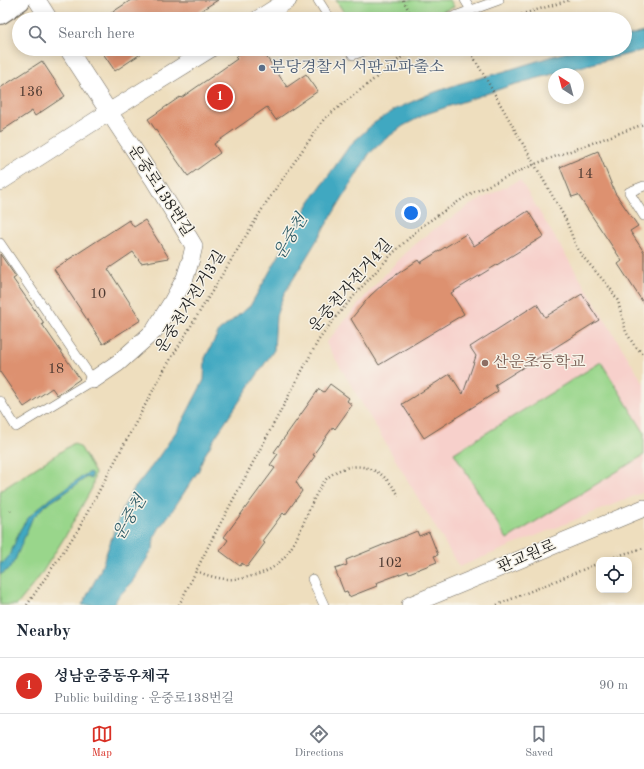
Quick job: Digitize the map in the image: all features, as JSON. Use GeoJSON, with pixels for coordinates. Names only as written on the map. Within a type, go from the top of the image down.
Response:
{"type":"FeatureCollection","features":[{"type":"Feature","properties":{"kind":"main road"},"geometry":{"type":"LineString","coordinates":[[0,13],[19,0]]}},
{"type":"Feature","properties":{"kind":"street"},"geometry":{"type":"LineString","coordinates":[[37,0],[45,12]]}},
{"type":"Feature","properties":{"kind":"street"},"geometry":{"type":"LineString","coordinates":[[269,12],[288,0]]}},
{"type":"Feature","properties":{"kind":"street","name":"운중로138번길"},"geometry":{"type":"LineString","coordinates":[[73,56],[154,180],[194,246],[185,278],[154,331],[118,363],[93,380]]}},
{"type":"Feature","properties":{"kind":"street"},"geometry":{"type":"LineString","coordinates":[[0,182],[199,56]]}},
{"type":"Feature","properties":{"kind":"street","name":"판교원로"},"geometry":{"type":"LineString","coordinates":[[410,605],[644,508]]}},
{"type":"Feature","properties":{"kind":"lane"},"geometry":{"type":"LineString","coordinates":[[318,0],[326,12]]}},
{"type":"Feature","properties":{"kind":"lane"},"geometry":{"type":"LineString","coordinates":[[465,0],[471,10]]}},
{"type":"Feature","properties":{"kind":"lane"},"geometry":{"type":"LineString","coordinates":[[466,12],[499,0]]}},
{"type":"Feature","properties":{"kind":"lane"},"geometry":{"type":"LineString","coordinates":[[644,186],[629,192],[644,216]]}},
{"type":"Feature","properties":{"kind":"lane"},"geometry":{"type":"LineString","coordinates":[[0,243],[93,380]]}},
{"type":"Feature","properties":{"kind":"lane","name":"운중로138번길"},"geometry":{"type":"LineString","coordinates":[[0,401],[16,426],[93,380]]}},
{"type":"Feature","properties":{"kind":"lane"},"geometry":{"type":"LineString","coordinates":[[312,579],[324,605]]}},
{"type":"Feature","properties":{"kind":"path"},"geometry":{"type":"LineString","coordinates":[[403,0],[409,12]]}},
{"type":"Feature","properties":{"kind":"path"},"geometry":{"type":"LineString","coordinates":[[530,12],[570,0]]}},
{"type":"Feature","properties":{"kind":"path","name":"운중천자전거3길"},"geometry":{"type":"LineString","coordinates":[[27,605],[78,530],[164,370],[266,203],[324,119],[403,56]]}},
{"type":"Feature","properties":{"kind":"path"},"geometry":{"type":"LineString","coordinates":[[473,56],[565,218],[576,246],[584,258],[610,288],[618,301],[626,332],[634,345],[644,356]]}},
{"type":"Feature","properties":{"kind":"path","name":"운중천자전거4길"},"geometry":{"type":"LineString","coordinates":[[179,605],[210,543],[318,341],[339,313],[393,253],[422,226],[470,194],[535,164],[644,124]]}},
{"type":"Feature","properties":{"kind":"path"},"geometry":{"type":"LineString","coordinates":[[196,571],[220,579],[233,579],[249,577],[273,568],[284,558],[292,547],[310,505],[324,482],[331,474],[340,470],[362,466],[372,469],[389,481],[399,496]]}},
{"type":"Feature","properties":{"kind":"path"},"geometry":{"type":"LineString","coordinates":[[615,557],[644,548]]}},
{"type":"Feature","properties":{"kind":"path"},"geometry":{"type":"LineString","coordinates":[[497,605],[596,564]]}},
{"type":"Feature","properties":{"kind":"shaded area","name":"산운초등학교"},"geometry":{"type":"Polygon","coordinates":[[[520,180],[644,384],[644,492],[459,567],[326,343],[367,294],[413,246],[470,205],[520,180]]]}},
{"type":"Feature","properties":{"kind":"green space"},"geometry":{"type":"Polygon","coordinates":[[[336,0],[450,0],[454,7],[441,12],[344,12],[336,0]]]}},
{"type":"Feature","properties":{"kind":"green space"},"geometry":{"type":"Polygon","coordinates":[[[601,362],[644,432],[644,455],[507,539],[454,453],[601,362]]]}},
{"type":"Feature","properties":{"kind":"green space"},"geometry":{"type":"Polygon","coordinates":[[[74,443],[81,448],[95,473],[92,488],[66,535],[40,576],[17,605],[0,605],[0,491],[74,443]]]}},
{"type":"Feature","properties":{"kind":"water"},"geometry":{"type":"Polygon","coordinates":[[[644,32],[644,50],[632,53],[632,35],[644,32]]]}},
{"type":"Feature","properties":{"kind":"water","name":"운중천"},"geometry":{"type":"Polygon","coordinates":[[[553,56],[621,56],[576,68],[548,68],[548,75],[512,85],[426,114],[403,126],[369,154],[283,296],[276,316],[274,350],[216,436],[203,458],[199,470],[160,527],[154,538],[153,549],[131,584],[118,597],[113,605],[82,605],[100,571],[122,509],[133,490],[180,426],[204,380],[205,358],[219,331],[250,306],[309,203],[350,145],[374,123],[396,109],[427,95],[458,84],[553,56]]]}},
{"type":"Feature","properties":{"kind":"water"},"geometry":{"type":"Polygon","coordinates":[[[90,472],[92,475],[91,479],[87,477],[46,505],[32,519],[15,560],[9,569],[0,575],[0,564],[8,557],[20,530],[27,520],[46,502],[90,472]]]}},
{"type":"Feature","properties":{"kind":"building"},"geometry":{"type":"Polygon","coordinates":[[[131,0],[218,0],[198,12],[113,12],[131,0]]]}},
{"type":"Feature","properties":{"kind":"building"},"geometry":{"type":"Polygon","coordinates":[[[105,56],[138,56],[115,71],[105,56]]]}},
{"type":"Feature","properties":{"kind":"building"},"geometry":{"type":"Polygon","coordinates":[[[266,56],[287,87],[306,74],[318,91],[276,120],[267,107],[214,144],[220,153],[188,176],[148,119],[237,59],[235,57],[266,56]]]}},
{"type":"Feature","properties":{"kind":"building"},"geometry":{"type":"Polygon","coordinates":[[[42,61],[65,96],[35,116],[32,111],[0,132],[0,88],[42,61]]]}},
{"type":"Feature","properties":{"kind":"building"},"geometry":{"type":"Polygon","coordinates":[[[598,151],[615,193],[638,226],[630,231],[644,252],[644,304],[618,264],[622,261],[578,195],[572,197],[560,167],[598,151]]]}},
{"type":"Feature","properties":{"kind":"building"},"geometry":{"type":"Polygon","coordinates":[[[528,211],[544,236],[451,293],[464,314],[379,365],[351,319],[370,296],[384,283],[418,260],[420,263],[466,234],[474,246],[528,211]]]}},
{"type":"Feature","properties":{"kind":"building"},"geometry":{"type":"Polygon","coordinates":[[[129,220],[134,227],[145,220],[169,258],[141,263],[133,252],[108,269],[141,320],[103,344],[54,269],[129,220]]]}},
{"type":"Feature","properties":{"kind":"building"},"geometry":{"type":"Polygon","coordinates":[[[0,254],[16,277],[13,279],[44,323],[42,324],[80,379],[57,395],[52,388],[24,407],[0,372],[0,254]]]}},
{"type":"Feature","properties":{"kind":"building"},"geometry":{"type":"Polygon","coordinates":[[[582,294],[599,320],[495,385],[498,391],[424,438],[402,404],[450,374],[463,394],[476,356],[470,347],[537,304],[545,317],[582,294]]]}},
{"type":"Feature","properties":{"kind":"building"},"geometry":{"type":"Polygon","coordinates":[[[330,384],[349,398],[347,401],[352,405],[335,429],[333,427],[313,455],[315,456],[296,482],[302,491],[285,515],[283,513],[262,541],[265,543],[247,567],[242,563],[240,566],[220,551],[228,540],[224,537],[275,468],[270,465],[278,454],[274,452],[319,389],[324,392],[330,384]]]}},
{"type":"Feature","properties":{"kind":"building"},"geometry":{"type":"Polygon","coordinates":[[[417,531],[419,536],[429,532],[438,555],[434,556],[437,562],[409,573],[408,571],[376,583],[377,586],[349,597],[347,591],[344,592],[335,569],[347,565],[346,560],[417,531]]]}},
{"type":"Feature","properties":{"kind":"place","name":"분당경찰서 서판교파출소"},"geometry":{"type":"Point","coordinates":[262,68]}},
{"type":"Feature","properties":{"kind":"place","name":"성남운중동우체국"},"geometry":{"type":"Point","coordinates":[220,97]}},
{"type":"Feature","properties":{"kind":"place","name":"산운초등학교"},"geometry":{"type":"Point","coordinates":[485,363]}}]}
